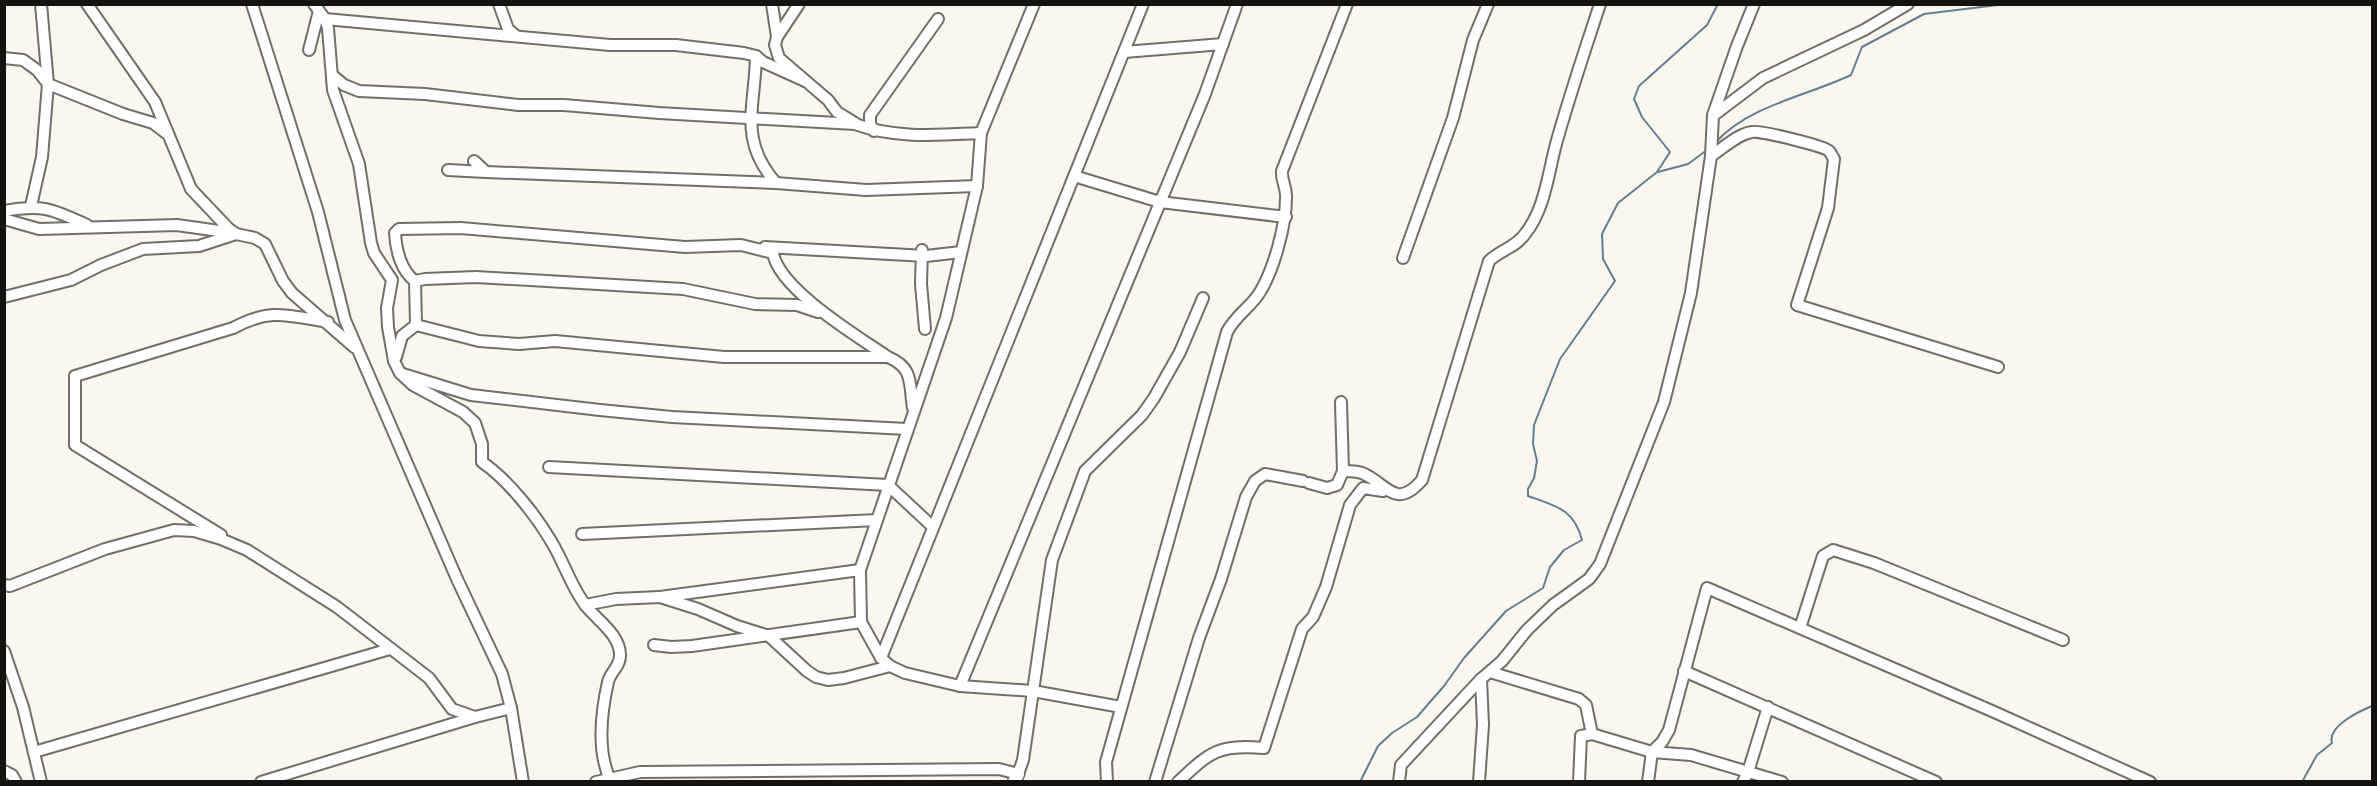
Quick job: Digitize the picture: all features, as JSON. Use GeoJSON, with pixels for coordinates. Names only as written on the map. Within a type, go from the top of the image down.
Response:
{"type":"FeatureCollection","features":[{"type":"Feature","properties":{"kind":"street"},"geometry":{"type":"LineString","coordinates":[[31,206],[42,157],[48,84],[40,4]]}},
{"type":"Feature","properties":{"kind":"street"},"geometry":{"type":"LineString","coordinates":[[252,4],[318,212],[345,320],[457,579],[502,674],[511,708],[523,782]]}},
{"type":"Feature","properties":{"kind":"street"},"geometry":{"type":"LineString","coordinates":[[499,4],[508,28],[516,36]]}},
{"type":"Feature","properties":{"kind":"street"},"geometry":{"type":"LineString","coordinates":[[772,4],[779,58],[828,100],[837,112],[855,124],[874,131],[918,135],[981,133]]}},
{"type":"Feature","properties":{"kind":"street"},"geometry":{"type":"LineString","coordinates":[[776,183],[762,167],[751,134],[750,118],[759,59],[776,41],[799,4]]}},
{"type":"Feature","properties":{"kind":"street"},"geometry":{"type":"LineString","coordinates":[[1034,4],[981,133],[977,186],[946,318],[860,570],[861,622],[886,662],[905,673],[960,686],[1034,691],[1121,707]]}},
{"type":"Feature","properties":{"kind":"street"},"geometry":{"type":"LineString","coordinates":[[660,597],[769,636],[816,677],[828,680],[844,678],[886,662],[933,527],[1143,4]]}},
{"type":"Feature","properties":{"kind":"street"},"geometry":{"type":"LineString","coordinates":[[960,686],[1160,202],[1237,4]]}},
{"type":"Feature","properties":{"kind":"street"},"geometry":{"type":"LineString","coordinates":[[1107,782],[1106,762],[1227,332],[1232,322],[1258,296],[1266,281],[1286,216],[1287,194],[1281,181],[1282,171],[1347,4]]}},
{"type":"Feature","properties":{"kind":"street"},"geometry":{"type":"LineString","coordinates":[[1403,258],[1453,118],[1473,40],[1488,4]]}},
{"type":"Feature","properties":{"kind":"street"},"geometry":{"type":"LineString","coordinates":[[1178,782],[1214,751],[1238,746],[1264,748],[1302,629],[1313,617],[1326,587],[1350,505],[1363,488],[1403,495],[1413,490],[1422,480],[1489,261],[1496,254],[1513,247],[1535,220],[1556,143],[1600,4]]}},
{"type":"Feature","properties":{"kind":"street"},"geometry":{"type":"LineString","coordinates":[[1394,782],[1401,765],[1502,661],[1536,621],[1553,605],[1589,579],[1600,564],[1664,402],[1691,292],[1712,156],[1713,115],[1754,4]]}},
{"type":"Feature","properties":{"kind":"street"},"geometry":{"type":"LineString","coordinates":[[1713,115],[1763,78],[1864,30],[1908,4]]}},
{"type":"Feature","properties":{"kind":"street"},"geometry":{"type":"LineString","coordinates":[[88,5],[155,102],[191,189],[236,234]]}},
{"type":"Feature","properties":{"kind":"street"},"geometry":{"type":"LineString","coordinates":[[319,12],[496,36],[610,45],[676,45],[759,59],[805,81]]}},
{"type":"Feature","properties":{"kind":"street"},"geometry":{"type":"LineString","coordinates":[[309,50],[319,12]]}},
{"type":"Feature","properties":{"kind":"street"},"geometry":{"type":"LineString","coordinates":[[319,12],[333,90],[359,164],[371,243],[374,252],[392,280],[387,308],[394,361],[400,373],[413,385],[463,412],[475,423],[482,444],[482,462],[522,501],[551,541],[585,605],[617,640],[620,661],[608,680],[601,738],[603,763],[610,780]]}},
{"type":"Feature","properties":{"kind":"street"},"geometry":{"type":"LineString","coordinates":[[874,131],[870,124],[870,115],[938,19]]}},
{"type":"Feature","properties":{"kind":"street"},"geometry":{"type":"LineString","coordinates":[[1124,52],[1223,44]]}},
{"type":"Feature","properties":{"kind":"street"},"geometry":{"type":"LineString","coordinates":[[4,58],[23,60],[37,70],[48,84],[123,114],[153,123],[165,131],[174,147]]}},
{"type":"Feature","properties":{"kind":"street"},"geometry":{"type":"LineString","coordinates":[[332,75],[344,85],[359,91],[425,94],[518,105],[583,106],[855,124]]}},
{"type":"Feature","properties":{"kind":"street"},"geometry":{"type":"LineString","coordinates":[[1712,156],[1745,134],[1754,131],[1813,144],[1828,150],[1834,159],[1827,208],[1797,305],[1998,367]]}},
{"type":"Feature","properties":{"kind":"street"},"geometry":{"type":"LineString","coordinates":[[474,161],[478,167],[486,171]]}},
{"type":"Feature","properties":{"kind":"street"},"geometry":{"type":"LineString","coordinates":[[447,170],[776,183],[866,190],[977,186]]}},
{"type":"Feature","properties":{"kind":"street"},"geometry":{"type":"LineString","coordinates":[[1074,176],[1160,202],[1286,216]]}},
{"type":"Feature","properties":{"kind":"street"},"geometry":{"type":"LineString","coordinates":[[4,211],[31,206],[63,214],[90,226]]}},
{"type":"Feature","properties":{"kind":"street"},"geometry":{"type":"LineString","coordinates":[[4,219],[39,229],[177,225],[255,238],[265,244],[283,281],[292,293],[328,322],[359,352]]}},
{"type":"Feature","properties":{"kind":"street"},"geometry":{"type":"LineString","coordinates":[[913,412],[908,374],[901,363],[814,310],[797,305],[755,304],[683,290],[476,277],[415,281],[406,275],[396,247],[395,233],[399,229],[461,228],[685,247],[741,245],[922,253],[961,252]]}},
{"type":"Feature","properties":{"kind":"street"},"geometry":{"type":"LineString","coordinates":[[4,297],[71,280],[101,265],[143,249],[199,246],[236,234]]}},
{"type":"Feature","properties":{"kind":"street"},"geometry":{"type":"LineString","coordinates":[[755,247],[773,253],[775,262],[793,284],[832,319]]}},
{"type":"Feature","properties":{"kind":"street"},"geometry":{"type":"LineString","coordinates":[[922,253],[921,284],[925,329]]}},
{"type":"Feature","properties":{"kind":"street"},"geometry":{"type":"LineString","coordinates":[[415,281],[416,325]]}},
{"type":"Feature","properties":{"kind":"street"},"geometry":{"type":"LineString","coordinates":[[596,782],[652,772],[999,769],[1016,778],[1023,760],[1052,560],[1085,471],[1142,416],[1180,352],[1203,298]]}},
{"type":"Feature","properties":{"kind":"street"},"geometry":{"type":"LineString","coordinates":[[328,322],[272,314],[251,318],[233,328],[75,376],[75,445],[337,607],[429,678],[452,709],[475,717]]}},
{"type":"Feature","properties":{"kind":"street"},"geometry":{"type":"LineString","coordinates":[[394,361],[402,336],[416,325]]}},
{"type":"Feature","properties":{"kind":"street"},"geometry":{"type":"LineString","coordinates":[[416,325],[479,341],[519,344],[555,341],[724,357],[888,357]]}},
{"type":"Feature","properties":{"kind":"street"},"geometry":{"type":"LineString","coordinates":[[400,373],[471,395],[600,410],[672,417],[907,429]]}},
{"type":"Feature","properties":{"kind":"street"},"geometry":{"type":"LineString","coordinates":[[1155,782],[1199,638],[1221,579],[1246,497],[1255,481],[1265,474],[1328,488],[1337,485],[1343,471],[1341,402]]}},
{"type":"Feature","properties":{"kind":"street"},"geometry":{"type":"LineString","coordinates":[[549,467],[888,485],[933,527]]}},
{"type":"Feature","properties":{"kind":"street"},"geometry":{"type":"LineString","coordinates":[[1343,471],[1363,473],[1387,491]]}},
{"type":"Feature","properties":{"kind":"street"},"geometry":{"type":"LineString","coordinates":[[582,534],[877,520]]}},
{"type":"Feature","properties":{"kind":"street"},"geometry":{"type":"LineString","coordinates":[[4,585],[10,586],[105,549],[174,530],[194,531],[246,550]]}},
{"type":"Feature","properties":{"kind":"street"},"geometry":{"type":"LineString","coordinates":[[1800,628],[1823,556],[1833,550],[1874,563],[2063,640]]}},
{"type":"Feature","properties":{"kind":"street"},"geometry":{"type":"LineString","coordinates":[[585,605],[616,599],[660,597],[860,570]]}},
{"type":"Feature","properties":{"kind":"street"},"geometry":{"type":"LineString","coordinates":[[1648,782],[1652,752],[1669,730],[1707,588],[2150,782]]}},
{"type":"Feature","properties":{"kind":"street"},"geometry":{"type":"LineString","coordinates":[[654,645],[681,646],[861,622]]}},
{"type":"Feature","properties":{"kind":"street"},"geometry":{"type":"LineString","coordinates":[[34,752],[390,649]]}},
{"type":"Feature","properties":{"kind":"street"},"geometry":{"type":"LineString","coordinates":[[4,651],[22,707],[41,782]]}},
{"type":"Feature","properties":{"kind":"street"},"geometry":{"type":"LineString","coordinates":[[1684,671],[1936,782]]}},
{"type":"Feature","properties":{"kind":"street"},"geometry":{"type":"LineString","coordinates":[[1485,676],[1580,699],[1586,705],[1592,734]]}},
{"type":"Feature","properties":{"kind":"street"},"geometry":{"type":"LineString","coordinates":[[1479,782],[1485,676]]}},
{"type":"Feature","properties":{"kind":"street"},"geometry":{"type":"LineString","coordinates":[[1746,777],[1768,707]]}},
{"type":"Feature","properties":{"kind":"street"},"geometry":{"type":"LineString","coordinates":[[261,782],[511,708]]}},
{"type":"Feature","properties":{"kind":"street"},"geometry":{"type":"LineString","coordinates":[[1579,782],[1581,736],[1592,734],[1652,752],[1691,755],[1746,777],[1782,782]]}},
{"type":"Feature","properties":{"kind":"street"},"geometry":{"type":"LineString","coordinates":[[1399,782],[1401,765]]}},
{"type":"Feature","properties":{"kind":"street"},"geometry":{"type":"LineString","coordinates":[[4,771],[12,775],[16,782]]}},
{"type":"Feature","properties":{"kind":"waterway"},"geometry":{"type":"LineString","coordinates":[[1360,782],[1378,746],[1392,733],[1417,717],[1444,686],[1464,658],[1506,611],[1543,588],[1550,567],[1564,550],[1582,540],[1579,530],[1569,515],[1555,506],[1528,496],[1537,461],[1533,444],[1534,425],[1560,359],[1615,281],[1603,259],[1602,234],[1618,203],[1657,172],[1670,152],[1642,117],[1634,99],[1639,86],[1707,25],[1718,4]]}},
{"type":"Feature","properties":{"kind":"waterway"},"geometry":{"type":"LineString","coordinates":[[1716,142],[1730,129],[1762,110],[1851,75],[1862,47],[1924,14],[2006,4]]}},
{"type":"Feature","properties":{"kind":"waterway"},"geometry":{"type":"LineString","coordinates":[[1658,172],[1688,164],[1707,150]]}},
{"type":"Feature","properties":{"kind":"waterway"},"geometry":{"type":"LineString","coordinates":[[2302,782],[2317,755],[2332,743],[2334,731],[2339,725],[2372,706]]}}]}
